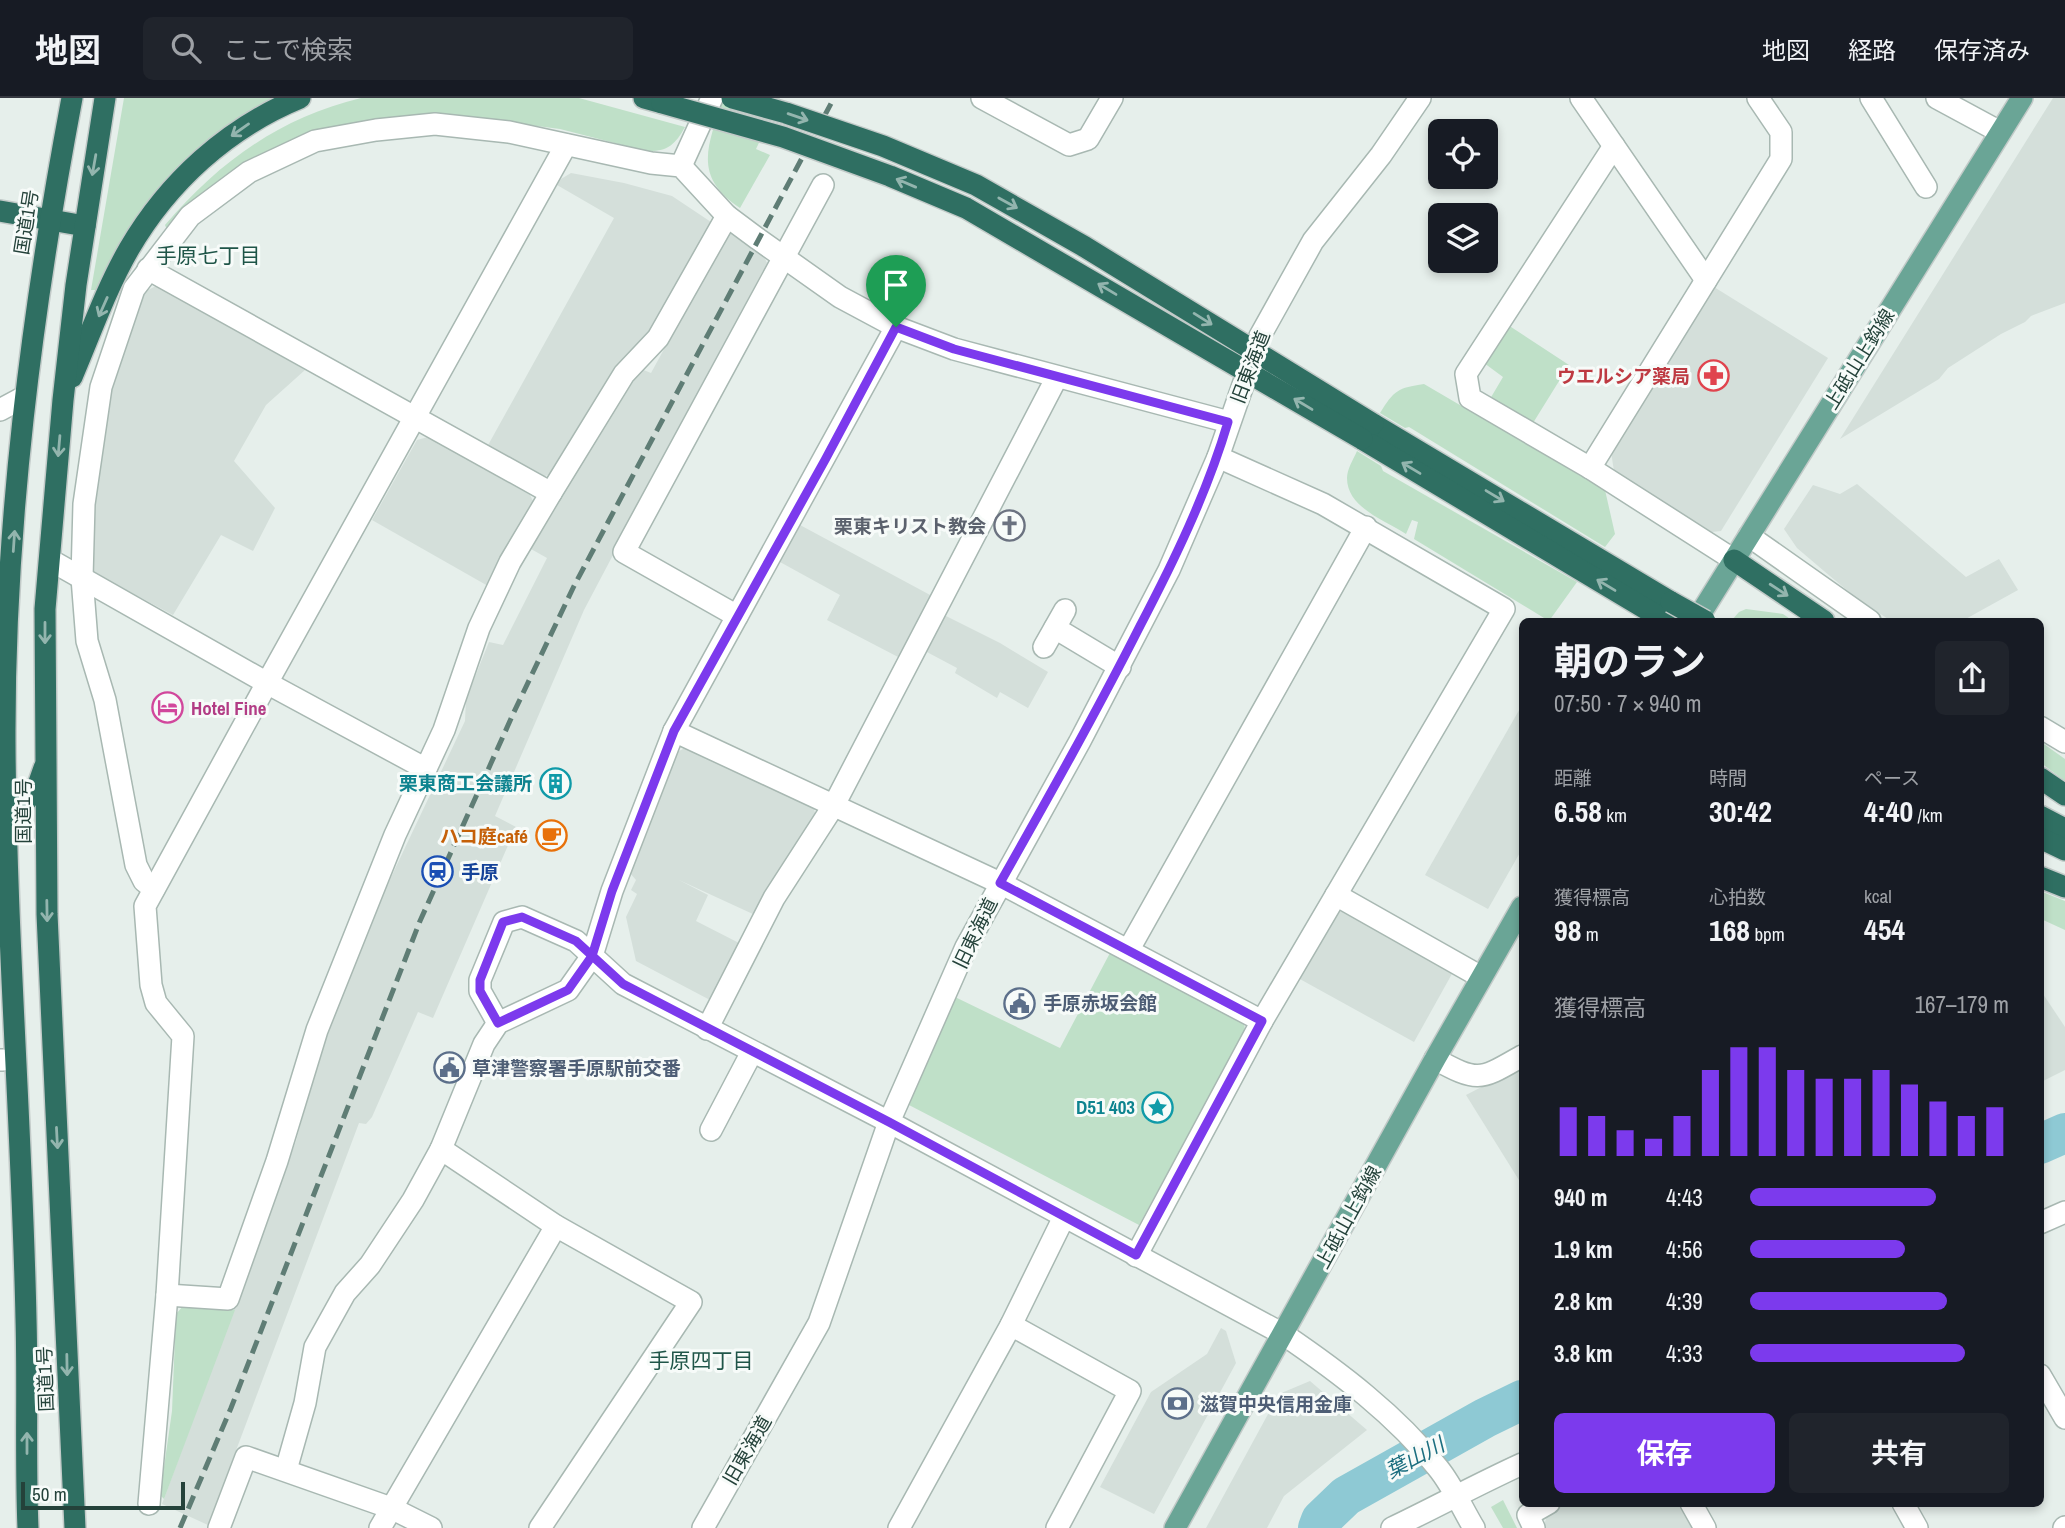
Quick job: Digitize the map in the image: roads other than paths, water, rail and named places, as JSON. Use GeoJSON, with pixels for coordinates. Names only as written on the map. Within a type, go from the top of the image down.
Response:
{"type":"FeatureCollection","features":[{"type":"Feature","properties":{"kind":"highway","name":"国道1号"},"geometry":{"type":"LineString","coordinates":[[28,1528],[26,1320],[3,799],[7,656],[24,397],[50,219],[72,98]]}},
{"type":"Feature","properties":{"kind":"highway","name":"国道1号"},"geometry":{"type":"LineString","coordinates":[[75,1528],[47,914],[45,609],[63,400],[85,226],[105,98]]}},
{"type":"Feature","properties":{"kind":"highway"},"geometry":{"type":"LineString","coordinates":[[63,400],[128,251],[152,213],[182,178],[215,148],[254,120],[300,98]]}},
{"type":"Feature","properties":{"kind":"highway"},"geometry":{"type":"LineString","coordinates":[[732,98],[883,146],[976,185],[1084,247],[1368,431],[1667,614],[1689,618]]}},
{"type":"Feature","properties":{"kind":"highway"},"geometry":{"type":"LineString","coordinates":[[653,100],[783,138],[890,176],[966,208],[1368,431]]}},
{"type":"Feature","properties":{"kind":"highway"},"geometry":{"type":"LineString","coordinates":[[0,211],[85,226]]}},
{"type":"Feature","properties":{"kind":"highway"},"geometry":{"type":"LineString","coordinates":[[1734,560],[1820,618]]}},
{"type":"Feature","properties":{"kind":"highway"},"geometry":{"type":"LineString","coordinates":[[3,799],[25,802],[38,785],[46,762]]}},
{"type":"Feature","properties":{"kind":"highway"},"geometry":{"type":"LineString","coordinates":[[2044,781],[2065,795]]}},
{"type":"Feature","properties":{"kind":"highway"},"geometry":{"type":"LineString","coordinates":[[2044,818],[2065,829]]}},
{"type":"Feature","properties":{"kind":"highway"},"geometry":{"type":"LineString","coordinates":[[2044,840],[2065,850]]}},
{"type":"Feature","properties":{"kind":"highway"},"geometry":{"type":"LineString","coordinates":[[2044,879],[2065,887]]}},
{"type":"Feature","properties":{"kind":"highway"},"geometry":{"type":"LineString","coordinates":[[0,975],[1,1060],[15,1320],[27,1406]]}},
{"type":"Feature","properties":{"kind":"main road"},"geometry":{"type":"LineString","coordinates":[[2000,132],[2002,98]]}},
{"type":"Feature","properties":{"kind":"main road","name":"上砥山上鈎線"},"geometry":{"type":"LineString","coordinates":[[1698,618],[2022,98]]}},
{"type":"Feature","properties":{"kind":"main road","name":"上砥山上鈎線"},"geometry":{"type":"LineString","coordinates":[[1175,1528],[1519,912]]}},
{"type":"Feature","properties":{"kind":"street"},"geometry":{"type":"LineString","coordinates":[[681,166],[712,98]]}},
{"type":"Feature","properties":{"kind":"street"},"geometry":{"type":"LineString","coordinates":[[982,98],[1069,145],[1088,139],[1112,98]]}},
{"type":"Feature","properties":{"kind":"street","name":"旧東海道"},"geometry":{"type":"LineString","coordinates":[[703,1528],[819,1324],[889,1122],[966,947],[1120,667],[1170,570],[1218,457],[1260,336],[1313,241],[1381,155],[1420,98]]}},
{"type":"Feature","properties":{"kind":"street"},"geometry":{"type":"LineString","coordinates":[[1581,98],[1706,280]]}},
{"type":"Feature","properties":{"kind":"street"},"geometry":{"type":"LineString","coordinates":[[1590,468],[1782,159],[1781,132],[1758,98]]}},
{"type":"Feature","properties":{"kind":"street"},"geometry":{"type":"LineString","coordinates":[[1871,98],[1926,187]]}},
{"type":"Feature","properties":{"kind":"street"},"geometry":{"type":"LineString","coordinates":[[1937,98],[2000,132]]}},
{"type":"Feature","properties":{"kind":"street"},"geometry":{"type":"LineString","coordinates":[[154,889],[144,881],[135,865],[105,699],[88,641],[82,578],[84,504],[100,387],[134,289],[190,216],[249,172],[315,141],[376,130],[435,124],[509,132],[651,163],[681,166],[727,216],[783,258],[840,297],[896,327],[954,349],[1228,422]]}},
{"type":"Feature","properties":{"kind":"street"},"geometry":{"type":"LineString","coordinates":[[149,1504],[167,1295],[183,1036],[156,1003],[151,985],[145,906],[566,145]]}},
{"type":"Feature","properties":{"kind":"street"},"geometry":{"type":"LineString","coordinates":[[1614,146],[1466,374],[1470,398],[1590,468],[1734,560]]}},
{"type":"Feature","properties":{"kind":"street"},"geometry":{"type":"LineString","coordinates":[[737,616],[624,552],[823,185]]}},
{"type":"Feature","properties":{"kind":"street"},"geometry":{"type":"LineString","coordinates":[[167,1295],[228,1299],[277,1161],[317,1030],[395,835],[444,730],[479,628],[510,562],[624,374],[658,338],[727,216]]}},
{"type":"Feature","properties":{"kind":"street"},"geometry":{"type":"LineString","coordinates":[[148,269],[551,494]]}},
{"type":"Feature","properties":{"kind":"street"},"geometry":{"type":"LineString","coordinates":[[286,1470],[305,1404],[315,1347],[345,1293],[370,1265],[413,1200],[441,1149],[484,1044],[498,1023],[568,990],[592,956],[612,891],[674,731],[896,327]]}},
{"type":"Feature","properties":{"kind":"street"},"geometry":{"type":"LineString","coordinates":[[707,1028],[774,898],[834,805],[1057,377]]}},
{"type":"Feature","properties":{"kind":"street"},"geometry":{"type":"LineString","coordinates":[[0,410],[24,397]]}},
{"type":"Feature","properties":{"kind":"street"},"geometry":{"type":"LineString","coordinates":[[1136,1255],[1262,1021],[1504,609],[1323,504],[1218,457]]}},
{"type":"Feature","properties":{"kind":"street"},"geometry":{"type":"LineString","coordinates":[[1129,949],[1366,527]]}},
{"type":"Feature","properties":{"kind":"street"},"geometry":{"type":"LineString","coordinates":[[1749,536],[1866,618]]}},
{"type":"Feature","properties":{"kind":"street"},"geometry":{"type":"LineString","coordinates":[[50,560],[426,769]]}},
{"type":"Feature","properties":{"kind":"street"},"geometry":{"type":"LineString","coordinates":[[1054,628],[1120,667]]}},
{"type":"Feature","properties":{"kind":"street"},"geometry":{"type":"LineString","coordinates":[[2044,730],[2065,743]]}},
{"type":"Feature","properties":{"kind":"street"},"geometry":{"type":"LineString","coordinates":[[674,731],[1000,883],[1262,1021]]}},
{"type":"Feature","properties":{"kind":"street"},"geometry":{"type":"LineString","coordinates":[[1336,895],[1481,977]]}},
{"type":"Feature","properties":{"kind":"street"},"geometry":{"type":"LineString","coordinates":[[498,1023],[480,991],[480,980],[503,922],[522,917],[576,941],[623,984],[889,1122],[1283,1334],[1329,1365],[1402,1429],[1439,1469],[1474,1528]]}},
{"type":"Feature","properties":{"kind":"street"},"geometry":{"type":"LineString","coordinates":[[711,1130],[752,1052]]}},
{"type":"Feature","properties":{"kind":"street"},"geometry":{"type":"LineString","coordinates":[[1435,1059],[1460,1073],[1482,1076],[1519,1058]]}},
{"type":"Feature","properties":{"kind":"street"},"geometry":{"type":"LineString","coordinates":[[441,1149],[556,1226],[691,1302],[540,1528]]}},
{"type":"Feature","properties":{"kind":"street"},"geometry":{"type":"LineString","coordinates":[[2044,1221],[2065,1212]]}},
{"type":"Feature","properties":{"kind":"street"},"geometry":{"type":"LineString","coordinates":[[899,1528],[1011,1325],[1064,1217]]}},
{"type":"Feature","properties":{"kind":"street"},"geometry":{"type":"LineString","coordinates":[[380,1528],[556,1226]]}},
{"type":"Feature","properties":{"kind":"street"},"geometry":{"type":"LineString","coordinates":[[1011,1325],[1130,1391],[1057,1528]]}},
{"type":"Feature","properties":{"kind":"street"},"geometry":{"type":"LineString","coordinates":[[2044,1382],[2065,1418]]}},
{"type":"Feature","properties":{"kind":"street"},"geometry":{"type":"LineString","coordinates":[[219,1528],[246,1457],[391,1508],[431,1528]]}},
{"type":"Feature","properties":{"kind":"street"},"geometry":{"type":"LineString","coordinates":[[1392,1528],[1519,1465]]}},
{"type":"Feature","properties":{"kind":"street"},"geometry":{"type":"LineString","coordinates":[[1534,1528],[1528,1515],[1542,1507]]}},
{"type":"Feature","properties":{"kind":"street"},"geometry":{"type":"LineString","coordinates":[[1692,1507],[1705,1528]]}},
{"type":"Feature","properties":{"kind":"street"},"geometry":{"type":"LineString","coordinates":[[1905,1507],[1917,1528]]}},
{"type":"Feature","properties":{"kind":"waterway","name":"葉山川"},"geometry":{"type":"LineString","coordinates":[[2044,1142],[2065,1133]]}},
{"type":"Feature","properties":{"kind":"waterway","name":"葉山川"},"geometry":{"type":"LineString","coordinates":[[1318,1528],[1321,1520],[1346,1496],[1519,1401]]}},
{"type":"Feature","properties":{"kind":"railway"},"geometry":{"type":"LineString","coordinates":[[180,1528],[231,1408],[420,921],[514,712],[574,586],[834,98]]}},
{"type":"Feature","properties":{"kind":"place","name":"ウエルシア薬局"},"geometry":{"type":"Point","coordinates":[1713,376]}},
{"type":"Feature","properties":{"kind":"place","name":"栗東キリスト教会"},"geometry":{"type":"Point","coordinates":[1009,526]}},
{"type":"Feature","properties":{"kind":"place","name":"Hotel Fine"},"geometry":{"type":"Point","coordinates":[168,708]}},
{"type":"Feature","properties":{"kind":"place","name":"栗東商工会議所"},"geometry":{"type":"Point","coordinates":[555,783]}},
{"type":"Feature","properties":{"kind":"place","name":"ハコ庭café"},"geometry":{"type":"Point","coordinates":[551,836]}},
{"type":"Feature","properties":{"kind":"place","name":"手原"},"geometry":{"type":"Point","coordinates":[438,872]}},
{"type":"Feature","properties":{"kind":"place","name":"手原赤坂会館"},"geometry":{"type":"Point","coordinates":[1020,1003]}},
{"type":"Feature","properties":{"kind":"place","name":"草津警察署手原駅前交番"},"geometry":{"type":"Point","coordinates":[449,1068]}},
{"type":"Feature","properties":{"kind":"place","name":"D51 403"},"geometry":{"type":"Point","coordinates":[1158,1107]}},
{"type":"Feature","properties":{"kind":"place","name":"滋賀中央信用金庫"},"geometry":{"type":"Point","coordinates":[1177,1404]}},
{"type":"Feature","properties":{"kind":"district","name":"手原七丁目"},"geometry":{"type":"Point","coordinates":[208,256]}},
{"type":"Feature","properties":{"kind":"district","name":"手原四丁目"},"geometry":{"type":"Point","coordinates":[701,1361]}}]}
